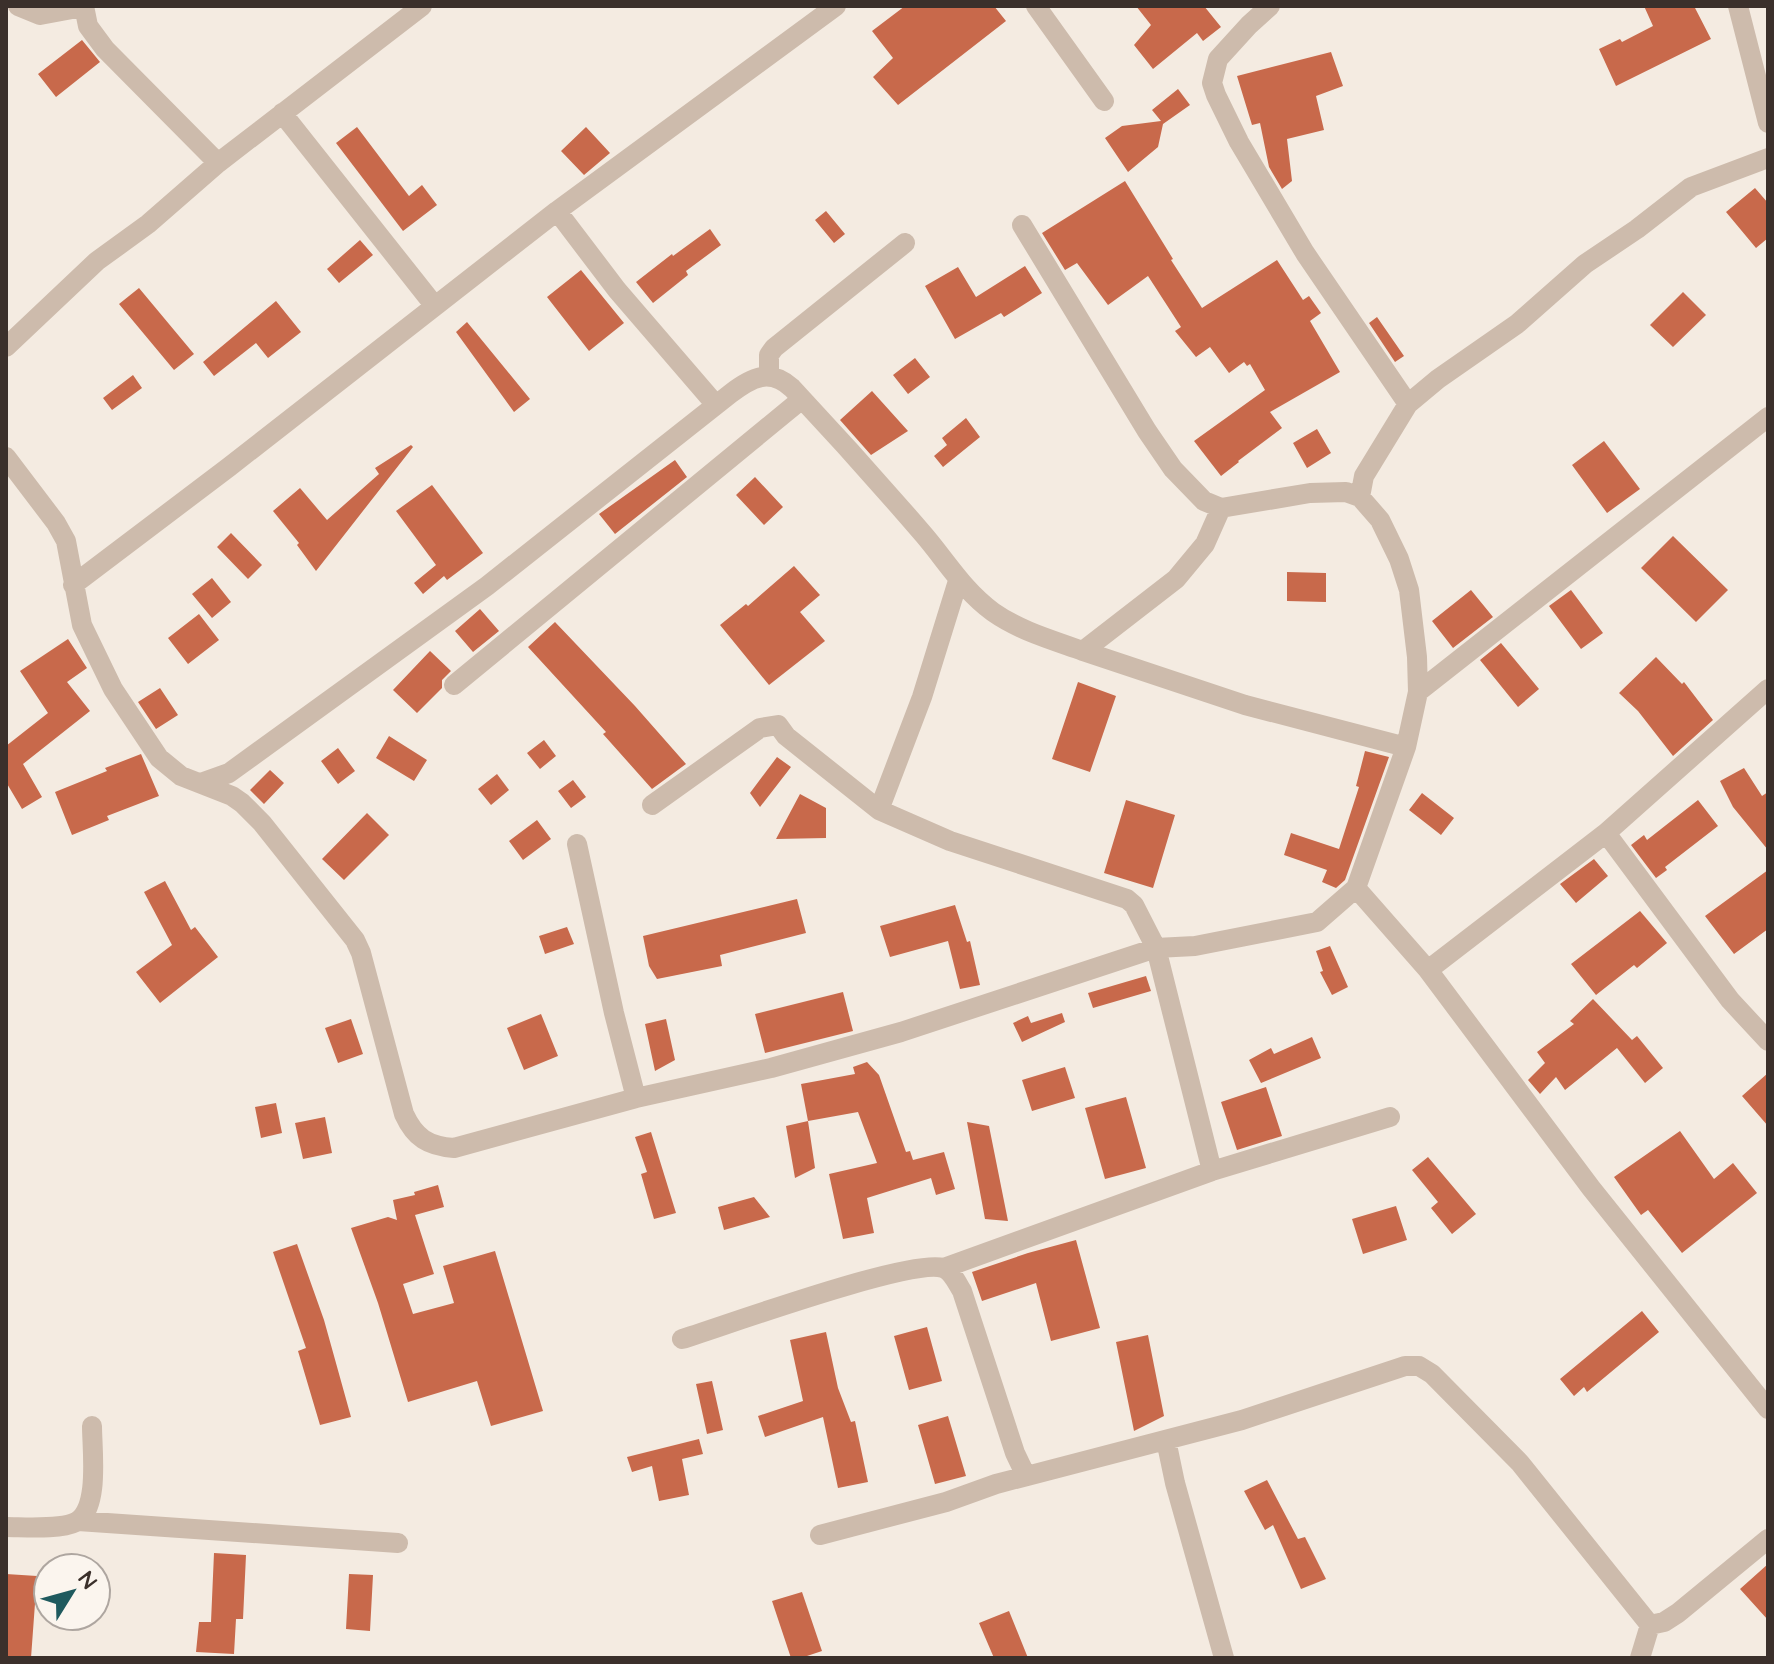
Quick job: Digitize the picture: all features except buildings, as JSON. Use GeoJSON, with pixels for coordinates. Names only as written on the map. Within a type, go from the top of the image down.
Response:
{"type":"FeatureCollection","features":[{"type":"Feature","properties":{"kind":"street"},"geometry":{"type":"LineString","coordinates":[[18,6],[40,15],[84,7],[88,26],[105,49],[218,163]]}},
{"type":"Feature","properties":{"kind":"street"},"geometry":{"type":"LineString","coordinates":[[6,347],[97,261],[148,224],[218,163],[422,6]]}},
{"type":"Feature","properties":{"kind":"street"},"geometry":{"type":"LineString","coordinates":[[73,585],[557,211],[836,6]]}},
{"type":"Feature","properties":{"kind":"street"},"geometry":{"type":"LineString","coordinates":[[1036,6],[1104,101]]}},
{"type":"Feature","properties":{"kind":"street"},"geometry":{"type":"LineString","coordinates":[[1270,6],[1218,59],[1212,83],[1216,95],[1239,142],[1305,253],[1408,404]]}},
{"type":"Feature","properties":{"kind":"street"},"geometry":{"type":"LineString","coordinates":[[1738,6],[1768,123]]}},
{"type":"Feature","properties":{"kind":"street"},"geometry":{"type":"LineString","coordinates":[[282,113],[434,305]]}},
{"type":"Feature","properties":{"kind":"street"},"geometry":{"type":"LineString","coordinates":[[1360,497],[1364,476],[1408,404],[1487,342],[1517,324],[1585,264],[1691,187],[1768,158]]}},
{"type":"Feature","properties":{"kind":"street"},"geometry":{"type":"LineString","coordinates":[[557,211],[617,290],[716,405]]}},
{"type":"Feature","properties":{"kind":"street"},"geometry":{"type":"LineString","coordinates":[[6,457],[66,541],[82,625],[113,689],[169,768],[181,776],[232,796],[262,823],[355,940],[404,1114],[411,1129],[423,1141],[454,1148],[636,1098],[771,1068],[901,1032],[1156,948],[1195,946],[1317,922],[1356,888],[1406,747],[1418,692],[1409,590],[1399,559],[1380,520],[1360,497],[1346,492],[1310,493],[1221,508],[1204,501],[1173,469],[1022,225]]}},
{"type":"Feature","properties":{"kind":"street"},"geometry":{"type":"LineString","coordinates":[[769,376],[769,355],[774,348],[905,243]]}},
{"type":"Feature","properties":{"kind":"street"},"geometry":{"type":"LineString","coordinates":[[201,783],[229,773],[487,586],[743,384],[769,376],[782,379],[802,399],[944,558],[958,581],[990,610],[1010,623],[1245,705],[1406,747]]}},
{"type":"Feature","properties":{"kind":"street"},"geometry":{"type":"LineString","coordinates":[[454,685],[802,399]]}},
{"type":"Feature","properties":{"kind":"street"},"geometry":{"type":"LineString","coordinates":[[1418,692],[1768,417]]}},
{"type":"Feature","properties":{"kind":"street"},"geometry":{"type":"LineString","coordinates":[[1083,651],[1176,579],[1205,544],[1221,508]]}},
{"type":"Feature","properties":{"kind":"street"},"geometry":{"type":"LineString","coordinates":[[879,810],[922,697],[958,581]]}},
{"type":"Feature","properties":{"kind":"street"},"geometry":{"type":"LineString","coordinates":[[1428,970],[1606,833],[1768,689]]}},
{"type":"Feature","properties":{"kind":"street"},"geometry":{"type":"LineString","coordinates":[[652,805],[760,728],[778,725],[786,736],[879,810],[950,841],[1127,899],[1134,905],[1156,948],[1212,1171]]}},
{"type":"Feature","properties":{"kind":"street"},"geometry":{"type":"LineString","coordinates":[[229,773],[232,796]]}},
{"type":"Feature","properties":{"kind":"street"},"geometry":{"type":"LineString","coordinates":[[1606,833],[1730,1000],[1768,1041]]}},
{"type":"Feature","properties":{"kind":"street"},"geometry":{"type":"LineString","coordinates":[[577,844],[636,1098]]}},
{"type":"Feature","properties":{"kind":"street"},"geometry":{"type":"LineString","coordinates":[[1356,888],[1428,970],[1591,1188],[1768,1409]]}},
{"type":"Feature","properties":{"kind":"street"},"geometry":{"type":"LineString","coordinates":[[682,1339],[875,1277],[931,1267],[944,1268],[1212,1171],[1390,1117]]}},
{"type":"Feature","properties":{"kind":"street"},"geometry":{"type":"LineString","coordinates":[[944,1268],[953,1275],[962,1291],[1015,1453],[1026,1476]]}},
{"type":"Feature","properties":{"kind":"street"},"geometry":{"type":"LineString","coordinates":[[820,1535],[946,1502],[1026,1476],[1242,1420],[1405,1366],[1419,1366],[1432,1374],[1520,1463],[1650,1625]]}},
{"type":"Feature","properties":{"kind":"street"},"geometry":{"type":"LineString","coordinates":[[78,1521],[92,1499],[92,1426]]}},
{"type":"Feature","properties":{"kind":"street"},"geometry":{"type":"LineString","coordinates":[[1166,1440],[1224,1658]]}},
{"type":"Feature","properties":{"kind":"street"},"geometry":{"type":"LineString","coordinates":[[6,1527],[64,1525],[78,1521],[398,1543]]}},
{"type":"Feature","properties":{"kind":"street"},"geometry":{"type":"LineString","coordinates":[[1650,1625],[1664,1622],[1678,1613],[1768,1539]]}},
{"type":"Feature","properties":{"kind":"street"},"geometry":{"type":"LineString","coordinates":[[1640,1658],[1650,1625]]}}]}
